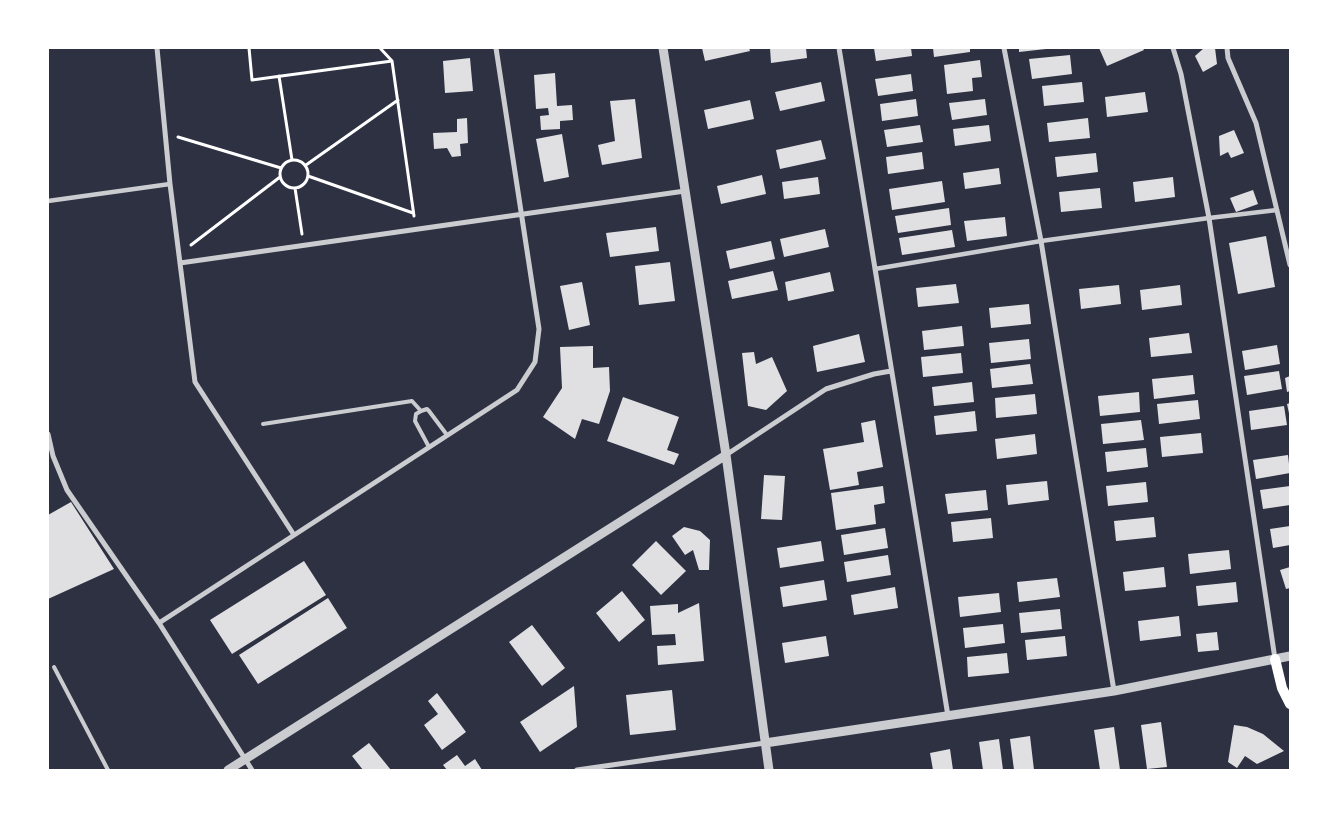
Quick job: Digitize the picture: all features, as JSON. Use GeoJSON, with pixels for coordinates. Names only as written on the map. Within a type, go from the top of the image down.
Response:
{"type":"FeatureCollection","features":[{"type":"Feature","properties":{"kind":"main road"},"geometry":{"type":"LineString","coordinates":[[1275,659],[1282,688],[1290,704]]}},
{"type":"Feature","properties":{"kind":"street"},"geometry":{"type":"LineString","coordinates":[[157,48],[170,184],[195,382],[294,535]]}},
{"type":"Feature","properties":{"kind":"street"},"geometry":{"type":"LineString","coordinates":[[160,623],[517,390],[535,362],[539,329],[496,48]]}},
{"type":"Feature","properties":{"kind":"street"},"geometry":{"type":"LineString","coordinates":[[663,48],[726,455],[769,770]]}},
{"type":"Feature","properties":{"kind":"street"},"geometry":{"type":"LineString","coordinates":[[839,48],[948,717]]}},
{"type":"Feature","properties":{"kind":"street"},"geometry":{"type":"LineString","coordinates":[[1004,48],[1041,240],[1114,691]]}},
{"type":"Feature","properties":{"kind":"street"},"geometry":{"type":"LineString","coordinates":[[1173,48],[1183,84],[1209,218],[1275,659]]}},
{"type":"Feature","properties":{"kind":"street"},"geometry":{"type":"LineString","coordinates":[[1227,48],[1228,58],[1256,123],[1290,265]]}},
{"type":"Feature","properties":{"kind":"street"},"geometry":{"type":"LineString","coordinates":[[48,202],[170,184]]}},
{"type":"Feature","properties":{"kind":"street"},"geometry":{"type":"LineString","coordinates":[[180,263],[685,191]]}},
{"type":"Feature","properties":{"kind":"street"},"geometry":{"type":"LineString","coordinates":[[875,269],[1041,240],[1277,210]]}},
{"type":"Feature","properties":{"kind":"street"},"geometry":{"type":"LineString","coordinates":[[228,770],[726,455],[826,389],[874,374],[891,371]]}},
{"type":"Feature","properties":{"kind":"street"},"geometry":{"type":"LineString","coordinates":[[48,434],[53,456],[67,490],[160,623],[252,770]]}},
{"type":"Feature","properties":{"kind":"street"},"geometry":{"type":"LineString","coordinates":[[578,770],[948,717],[1114,691],[1290,656]]}},
{"type":"Feature","properties":{"kind":"lane"},"geometry":{"type":"LineString","coordinates":[[263,424],[412,401],[421,411]]}},
{"type":"Feature","properties":{"kind":"lane"},"geometry":{"type":"LineString","coordinates":[[430,447],[415,421],[416,414],[427,409],[447,435]]}},
{"type":"Feature","properties":{"kind":"lane"},"geometry":{"type":"LineString","coordinates":[[54,667],[108,770]]}},
{"type":"Feature","properties":{"kind":"path"},"geometry":{"type":"LineString","coordinates":[[249,48],[252,80],[392,61]]}},
{"type":"Feature","properties":{"kind":"path"},"geometry":{"type":"LineString","coordinates":[[380,48],[392,61],[415,229]]}},
{"type":"Feature","properties":{"kind":"path"},"geometry":{"type":"LineString","coordinates":[[279,76],[292,160]]}},
{"type":"Feature","properties":{"kind":"path"},"geometry":{"type":"LineString","coordinates":[[306,165],[398,100]]}},
{"type":"Feature","properties":{"kind":"path"},"geometry":{"type":"LineString","coordinates":[[165,133],[281,168]]}},
{"type":"Feature","properties":{"kind":"path"},"geometry":{"type":"LineString","coordinates":[[292,160],[300,161],[306,165],[308,176],[303,184],[295,188],[284,184],[280,178],[281,168],[292,160]]}},
{"type":"Feature","properties":{"kind":"path"},"geometry":{"type":"LineString","coordinates":[[308,176],[413,213]]}},
{"type":"Feature","properties":{"kind":"path"},"geometry":{"type":"LineString","coordinates":[[179,255],[280,178]]}},
{"type":"Feature","properties":{"kind":"path"},"geometry":{"type":"LineString","coordinates":[[295,188],[304,245]]}},
{"type":"Feature","properties":{"kind":"building"},"geometry":{"type":"Polygon","coordinates":[[[702,48],[749,48],[750,51],[705,61],[702,48]]]}},
{"type":"Feature","properties":{"kind":"building"},"geometry":{"type":"Polygon","coordinates":[[[770,48],[806,48],[807,58],[771,63],[770,48]]]}},
{"type":"Feature","properties":{"kind":"building"},"geometry":{"type":"Polygon","coordinates":[[[874,48],[911,48],[912,56],[876,61],[874,48]]]}},
{"type":"Feature","properties":{"kind":"building"},"geometry":{"type":"Polygon","coordinates":[[[933,48],[970,48],[970,52],[934,57],[933,48]]]}},
{"type":"Feature","properties":{"kind":"building"},"geometry":{"type":"Polygon","coordinates":[[[1019,48],[1046,48],[1046,49],[1019,52],[1019,48]]]}},
{"type":"Feature","properties":{"kind":"building"},"geometry":{"type":"Polygon","coordinates":[[[1099,48],[1143,48],[1144,50],[1107,66],[1099,48]]]}},
{"type":"Feature","properties":{"kind":"building"},"geometry":{"type":"Polygon","coordinates":[[[1204,48],[1215,48],[1217,64],[1203,72],[1195,56],[1204,48]]]}},
{"type":"Feature","properties":{"kind":"building"},"geometry":{"type":"Polygon","coordinates":[[[1070,55],[1072,74],[1032,79],[1029,59],[1070,55]]]}},
{"type":"Feature","properties":{"kind":"building"},"geometry":{"type":"Polygon","coordinates":[[[470,58],[473,91],[445,93],[443,61],[470,58]]]}},
{"type":"Feature","properties":{"kind":"building"},"geometry":{"type":"Polygon","coordinates":[[[980,60],[982,77],[972,78],[973,91],[947,94],[944,65],[980,60]]]}},
{"type":"Feature","properties":{"kind":"building"},"geometry":{"type":"Polygon","coordinates":[[[555,73],[557,106],[572,105],[573,120],[560,121],[560,129],[541,130],[540,116],[549,115],[548,108],[536,109],[534,75],[555,73]]]}},
{"type":"Feature","properties":{"kind":"building"},"geometry":{"type":"Polygon","coordinates":[[[911,74],[913,91],[878,96],[875,79],[911,74]]]}},
{"type":"Feature","properties":{"kind":"building"},"geometry":{"type":"Polygon","coordinates":[[[821,82],[825,101],[780,111],[775,92],[821,82]]]}},
{"type":"Feature","properties":{"kind":"building"},"geometry":{"type":"Polygon","coordinates":[[[1082,82],[1084,102],[1044,106],[1042,86],[1082,82]]]}},
{"type":"Feature","properties":{"kind":"building"},"geometry":{"type":"Polygon","coordinates":[[[1145,92],[1148,112],[1107,117],[1105,97],[1145,92]]]}},
{"type":"Feature","properties":{"kind":"building"},"geometry":{"type":"Polygon","coordinates":[[[635,99],[642,158],[602,165],[598,145],[615,141],[610,101],[635,99]]]}},
{"type":"Feature","properties":{"kind":"building"},"geometry":{"type":"Polygon","coordinates":[[[916,99],[918,116],[882,121],[880,104],[916,99]]]}},
{"type":"Feature","properties":{"kind":"building"},"geometry":{"type":"Polygon","coordinates":[[[985,99],[987,115],[952,120],[949,103],[985,99]]]}},
{"type":"Feature","properties":{"kind":"building"},"geometry":{"type":"Polygon","coordinates":[[[750,100],[754,119],[708,129],[704,110],[750,100]]]}},
{"type":"Feature","properties":{"kind":"building"},"geometry":{"type":"Polygon","coordinates":[[[467,118],[468,143],[460,144],[461,156],[452,157],[447,148],[434,149],[433,133],[457,132],[457,119],[467,118]]]}},
{"type":"Feature","properties":{"kind":"building"},"geometry":{"type":"Polygon","coordinates":[[[1088,118],[1090,138],[1049,142],[1047,123],[1088,118]]]}},
{"type":"Feature","properties":{"kind":"building"},"geometry":{"type":"Polygon","coordinates":[[[920,125],[923,142],[887,147],[884,130],[920,125]]]}},
{"type":"Feature","properties":{"kind":"building"},"geometry":{"type":"Polygon","coordinates":[[[989,125],[991,141],[955,146],[953,129],[989,125]]]}},
{"type":"Feature","properties":{"kind":"building"},"geometry":{"type":"Polygon","coordinates":[[[1234,130],[1244,153],[1231,158],[1228,152],[1220,156],[1219,136],[1234,130]]]}},
{"type":"Feature","properties":{"kind":"building"},"geometry":{"type":"Polygon","coordinates":[[[562,134],[569,177],[544,182],[536,139],[562,134]]]}},
{"type":"Feature","properties":{"kind":"building"},"geometry":{"type":"Polygon","coordinates":[[[821,140],[826,159],[780,169],[776,150],[821,140]]]}},
{"type":"Feature","properties":{"kind":"building"},"geometry":{"type":"Polygon","coordinates":[[[922,152],[924,169],[888,174],[886,157],[922,152]]]}},
{"type":"Feature","properties":{"kind":"building"},"geometry":{"type":"Polygon","coordinates":[[[1096,153],[1098,172],[1057,177],[1055,157],[1096,153]]]}},
{"type":"Feature","properties":{"kind":"building"},"geometry":{"type":"Polygon","coordinates":[[[999,168],[1001,184],[965,189],[963,173],[999,168]]]}},
{"type":"Feature","properties":{"kind":"building"},"geometry":{"type":"Polygon","coordinates":[[[762,175],[766,194],[721,204],[717,186],[762,175]]]}},
{"type":"Feature","properties":{"kind":"building"},"geometry":{"type":"Polygon","coordinates":[[[818,177],[820,194],[784,199],[782,182],[818,177]]]}},
{"type":"Feature","properties":{"kind":"building"},"geometry":{"type":"Polygon","coordinates":[[[1173,177],[1175,197],[1135,202],[1133,182],[1173,177]]]}},
{"type":"Feature","properties":{"kind":"building"},"geometry":{"type":"Polygon","coordinates":[[[942,181],[945,202],[892,210],[889,189],[942,181]]]}},
{"type":"Feature","properties":{"kind":"building"},"geometry":{"type":"Polygon","coordinates":[[[1100,188],[1102,208],[1061,212],[1059,192],[1100,188]]]}},
{"type":"Feature","properties":{"kind":"building"},"geometry":{"type":"Polygon","coordinates":[[[1253,190],[1258,204],[1236,212],[1230,198],[1253,190]]]}},
{"type":"Feature","properties":{"kind":"building"},"geometry":{"type":"Polygon","coordinates":[[[949,208],[951,225],[898,233],[895,216],[949,208]]]}},
{"type":"Feature","properties":{"kind":"building"},"geometry":{"type":"Polygon","coordinates":[[[1005,217],[1007,236],[967,241],[964,221],[1005,217]]]}},
{"type":"Feature","properties":{"kind":"building"},"geometry":{"type":"Polygon","coordinates":[[[656,227],[659,251],[610,257],[606,233],[656,227]]]}},
{"type":"Feature","properties":{"kind":"building"},"geometry":{"type":"Polygon","coordinates":[[[825,229],[829,247],[784,257],[780,239],[825,229]]]}},
{"type":"Feature","properties":{"kind":"building"},"geometry":{"type":"Polygon","coordinates":[[[952,230],[955,247],[902,255],[899,238],[952,230]]]}},
{"type":"Feature","properties":{"kind":"building"},"geometry":{"type":"Polygon","coordinates":[[[1266,236],[1275,287],[1238,294],[1229,243],[1266,236]]]}},
{"type":"Feature","properties":{"kind":"building"},"geometry":{"type":"Polygon","coordinates":[[[771,241],[775,259],[730,269],[726,251],[771,241]]]}},
{"type":"Feature","properties":{"kind":"building"},"geometry":{"type":"Polygon","coordinates":[[[670,262],[675,301],[639,305],[635,266],[670,262]]]}},
{"type":"Feature","properties":{"kind":"building"},"geometry":{"type":"Polygon","coordinates":[[[773,271],[778,290],[732,299],[728,281],[773,271]]]}},
{"type":"Feature","properties":{"kind":"building"},"geometry":{"type":"Polygon","coordinates":[[[830,272],[834,291],[788,301],[785,282],[830,272]]]}},
{"type":"Feature","properties":{"kind":"building"},"geometry":{"type":"Polygon","coordinates":[[[582,282],[590,325],[569,330],[560,286],[582,282]]]}},
{"type":"Feature","properties":{"kind":"building"},"geometry":{"type":"Polygon","coordinates":[[[956,284],[959,303],[918,307],[916,288],[956,284]]]}},
{"type":"Feature","properties":{"kind":"building"},"geometry":{"type":"Polygon","coordinates":[[[1119,285],[1121,304],[1081,309],[1079,289],[1119,285]]]}},
{"type":"Feature","properties":{"kind":"building"},"geometry":{"type":"Polygon","coordinates":[[[1180,285],[1182,305],[1142,310],[1140,290],[1180,285]]]}},
{"type":"Feature","properties":{"kind":"building"},"geometry":{"type":"Polygon","coordinates":[[[1029,304],[1031,324],[991,328],[989,308],[1029,304]]]}},
{"type":"Feature","properties":{"kind":"building"},"geometry":{"type":"Polygon","coordinates":[[[962,326],[964,346],[924,350],[922,331],[962,326]]]}},
{"type":"Feature","properties":{"kind":"building"},"geometry":{"type":"Polygon","coordinates":[[[1189,333],[1192,353],[1151,357],[1149,338],[1189,333]]]}},
{"type":"Feature","properties":{"kind":"building"},"geometry":{"type":"Polygon","coordinates":[[[859,334],[865,362],[817,372],[813,346],[859,334]]]}},
{"type":"Feature","properties":{"kind":"building"},"geometry":{"type":"Polygon","coordinates":[[[1029,339],[1031,359],[991,363],[989,343],[1029,339]]]}},
{"type":"Feature","properties":{"kind":"building"},"geometry":{"type":"Polygon","coordinates":[[[1277,345],[1280,364],[1245,370],[1242,351],[1277,345]]]}},
{"type":"Feature","properties":{"kind":"building"},"geometry":{"type":"Polygon","coordinates":[[[593,346],[593,368],[609,367],[610,391],[599,424],[582,419],[575,439],[543,417],[562,388],[560,347],[593,346]]]}},
{"type":"Feature","properties":{"kind":"building"},"geometry":{"type":"Polygon","coordinates":[[[754,352],[756,364],[772,357],[787,391],[766,410],[748,406],[742,353],[754,352]]]}},
{"type":"Feature","properties":{"kind":"building"},"geometry":{"type":"Polygon","coordinates":[[[961,353],[963,373],[923,377],[921,357],[961,353]]]}},
{"type":"Feature","properties":{"kind":"building"},"geometry":{"type":"Polygon","coordinates":[[[1030,364],[1033,384],[992,388],[990,369],[1030,364]]]}},
{"type":"Feature","properties":{"kind":"building"},"geometry":{"type":"Polygon","coordinates":[[[1279,371],[1282,389],[1247,395],[1244,376],[1279,371]]]}},
{"type":"Feature","properties":{"kind":"building"},"geometry":{"type":"Polygon","coordinates":[[[1193,375],[1195,394],[1154,399],[1152,379],[1193,375]]]}},
{"type":"Feature","properties":{"kind":"building"},"geometry":{"type":"Polygon","coordinates":[[[1290,376],[1290,391],[1287,392],[1285,378],[1290,376]]]}},
{"type":"Feature","properties":{"kind":"building"},"geometry":{"type":"Polygon","coordinates":[[[972,382],[974,402],[934,406],[932,387],[972,382]]]}},
{"type":"Feature","properties":{"kind":"building"},"geometry":{"type":"Polygon","coordinates":[[[1139,392],[1140,412],[1100,416],[1098,396],[1139,392]]]}},
{"type":"Feature","properties":{"kind":"building"},"geometry":{"type":"Polygon","coordinates":[[[1035,394],[1037,414],[996,418],[995,398],[1035,394]]]}},
{"type":"Feature","properties":{"kind":"building"},"geometry":{"type":"Polygon","coordinates":[[[623,397],[679,417],[667,450],[679,454],[674,465],[607,441],[623,397]]]}},
{"type":"Feature","properties":{"kind":"building"},"geometry":{"type":"Polygon","coordinates":[[[1198,400],[1200,419],[1159,424],[1157,404],[1198,400]]]}},
{"type":"Feature","properties":{"kind":"building"},"geometry":{"type":"Polygon","coordinates":[[[1290,403],[1290,418],[1287,404],[1290,403]]]}},
{"type":"Feature","properties":{"kind":"building"},"geometry":{"type":"Polygon","coordinates":[[[1284,406],[1287,425],[1251,430],[1249,411],[1284,406]]]}},
{"type":"Feature","properties":{"kind":"building"},"geometry":{"type":"Polygon","coordinates":[[[975,411],[977,431],[936,435],[934,416],[975,411]]]}},
{"type":"Feature","properties":{"kind":"building"},"geometry":{"type":"Polygon","coordinates":[[[875,420],[883,467],[857,472],[859,485],[830,490],[823,449],[864,442],[861,423],[875,420]]]}},
{"type":"Feature","properties":{"kind":"building"},"geometry":{"type":"Polygon","coordinates":[[[1141,420],[1144,440],[1103,444],[1101,424],[1141,420]]]}},
{"type":"Feature","properties":{"kind":"building"},"geometry":{"type":"Polygon","coordinates":[[[1201,433],[1203,453],[1162,457],[1160,437],[1201,433]]]}},
{"type":"Feature","properties":{"kind":"building"},"geometry":{"type":"Polygon","coordinates":[[[1035,434],[1037,454],[997,459],[995,439],[1035,434]]]}},
{"type":"Feature","properties":{"kind":"building"},"geometry":{"type":"Polygon","coordinates":[[[1146,448],[1148,467],[1107,472],[1105,452],[1146,448]]]}},
{"type":"Feature","properties":{"kind":"building"},"geometry":{"type":"Polygon","coordinates":[[[1288,455],[1290,473],[1256,479],[1253,460],[1288,455]]]}},
{"type":"Feature","properties":{"kind":"building"},"geometry":{"type":"Polygon","coordinates":[[[764,475],[785,476],[782,520],[761,519],[764,475]]]}},
{"type":"Feature","properties":{"kind":"building"},"geometry":{"type":"Polygon","coordinates":[[[1047,481],[1049,500],[1008,505],[1006,485],[1047,481]]]}},
{"type":"Feature","properties":{"kind":"building"},"geometry":{"type":"Polygon","coordinates":[[[1146,482],[1148,502],[1108,506],[1106,486],[1146,482]]]}},
{"type":"Feature","properties":{"kind":"building"},"geometry":{"type":"Polygon","coordinates":[[[883,486],[885,503],[874,505],[876,524],[836,530],[831,493],[883,486]]]}},
{"type":"Feature","properties":{"kind":"building"},"geometry":{"type":"Polygon","coordinates":[[[1290,486],[1290,505],[1263,509],[1260,490],[1290,486]]]}},
{"type":"Feature","properties":{"kind":"building"},"geometry":{"type":"Polygon","coordinates":[[[986,490],[988,510],[948,514],[945,494],[986,490]]]}},
{"type":"Feature","properties":{"kind":"building"},"geometry":{"type":"Polygon","coordinates":[[[71,502],[114,569],[48,599],[48,515],[71,502]]]}},
{"type":"Feature","properties":{"kind":"building"},"geometry":{"type":"Polygon","coordinates":[[[1154,517],[1156,537],[1116,541],[1114,521],[1154,517]]]}},
{"type":"Feature","properties":{"kind":"building"},"geometry":{"type":"Polygon","coordinates":[[[991,518],[993,538],[953,542],[951,522],[991,518]]]}},
{"type":"Feature","properties":{"kind":"building"},"geometry":{"type":"Polygon","coordinates":[[[1290,526],[1290,545],[1273,548],[1270,529],[1290,526]]]}},
{"type":"Feature","properties":{"kind":"building"},"geometry":{"type":"Polygon","coordinates":[[[684,527],[700,531],[710,540],[709,570],[699,570],[693,550],[685,555],[672,536],[684,527]]]}},
{"type":"Feature","properties":{"kind":"building"},"geometry":{"type":"Polygon","coordinates":[[[885,528],[888,548],[844,555],[841,535],[885,528]]]}},
{"type":"Feature","properties":{"kind":"building"},"geometry":{"type":"Polygon","coordinates":[[[656,541],[686,571],[661,595],[632,565],[656,541]]]}},
{"type":"Feature","properties":{"kind":"building"},"geometry":{"type":"Polygon","coordinates":[[[821,541],[824,561],[780,568],[777,548],[821,541]]]}},
{"type":"Feature","properties":{"kind":"building"},"geometry":{"type":"Polygon","coordinates":[[[1229,550],[1231,569],[1190,574],[1188,554],[1229,550]]]}},
{"type":"Feature","properties":{"kind":"building"},"geometry":{"type":"Polygon","coordinates":[[[888,555],[891,575],[847,582],[844,562],[888,555]]]}},
{"type":"Feature","properties":{"kind":"building"},"geometry":{"type":"Polygon","coordinates":[[[304,561],[326,595],[232,654],[210,620],[304,561]]]}},
{"type":"Feature","properties":{"kind":"building"},"geometry":{"type":"Polygon","coordinates":[[[1164,567],[1166,587],[1125,591],[1123,572],[1164,567]]]}},
{"type":"Feature","properties":{"kind":"building"},"geometry":{"type":"Polygon","coordinates":[[[1290,567],[1290,588],[1286,589],[1280,570],[1290,567]]]}},
{"type":"Feature","properties":{"kind":"building"},"geometry":{"type":"Polygon","coordinates":[[[1057,578],[1060,597],[1019,602],[1017,582],[1057,578]]]}},
{"type":"Feature","properties":{"kind":"building"},"geometry":{"type":"Polygon","coordinates":[[[824,580],[827,600],[783,607],[780,587],[824,580]]]}},
{"type":"Feature","properties":{"kind":"building"},"geometry":{"type":"Polygon","coordinates":[[[1236,582],[1238,602],[1198,606],[1196,586],[1236,582]]]}},
{"type":"Feature","properties":{"kind":"building"},"geometry":{"type":"Polygon","coordinates":[[[895,587],[898,608],[854,615],[851,595],[895,587]]]}},
{"type":"Feature","properties":{"kind":"building"},"geometry":{"type":"Polygon","coordinates":[[[622,591],[645,620],[619,642],[596,613],[622,591]]]}},
{"type":"Feature","properties":{"kind":"building"},"geometry":{"type":"Polygon","coordinates":[[[999,593],[1001,612],[960,617],[958,597],[999,593]]]}},
{"type":"Feature","properties":{"kind":"building"},"geometry":{"type":"Polygon","coordinates":[[[328,598],[347,628],[258,684],[239,655],[328,598]]]}},
{"type":"Feature","properties":{"kind":"building"},"geometry":{"type":"Polygon","coordinates":[[[699,603],[704,661],[658,665],[657,646],[676,645],[675,634],[652,635],[650,606],[678,604],[678,613],[699,603]]]}},
{"type":"Feature","properties":{"kind":"building"},"geometry":{"type":"Polygon","coordinates":[[[1060,609],[1062,629],[1021,633],[1019,613],[1060,609]]]}},
{"type":"Feature","properties":{"kind":"building"},"geometry":{"type":"Polygon","coordinates":[[[1179,616],[1181,636],[1140,641],[1138,621],[1179,616]]]}},
{"type":"Feature","properties":{"kind":"building"},"geometry":{"type":"Polygon","coordinates":[[[1003,624],[1005,643],[965,648],[963,628],[1003,624]]]}},
{"type":"Feature","properties":{"kind":"building"},"geometry":{"type":"Polygon","coordinates":[[[532,625],[565,668],[542,686],[509,642],[532,625]]]}},
{"type":"Feature","properties":{"kind":"building"},"geometry":{"type":"Polygon","coordinates":[[[1217,632],[1219,650],[1198,652],[1196,634],[1217,632]]]}},
{"type":"Feature","properties":{"kind":"building"},"geometry":{"type":"Polygon","coordinates":[[[826,636],[829,656],[785,663],[782,643],[826,636]]]}},
{"type":"Feature","properties":{"kind":"building"},"geometry":{"type":"Polygon","coordinates":[[[1065,636],[1067,656],[1027,660],[1025,640],[1065,636]]]}},
{"type":"Feature","properties":{"kind":"building"},"geometry":{"type":"Polygon","coordinates":[[[1007,653],[1009,673],[968,677],[967,657],[1007,653]]]}},
{"type":"Feature","properties":{"kind":"building"},"geometry":{"type":"Polygon","coordinates":[[[574,686],[577,727],[540,752],[520,722],[574,686]]]}},
{"type":"Feature","properties":{"kind":"building"},"geometry":{"type":"Polygon","coordinates":[[[672,690],[676,730],[630,735],[626,695],[672,690]]]}},
{"type":"Feature","properties":{"kind":"building"},"geometry":{"type":"Polygon","coordinates":[[[437,693],[466,732],[442,750],[424,725],[438,714],[428,701],[437,693]]]}},
{"type":"Feature","properties":{"kind":"building"},"geometry":{"type":"Polygon","coordinates":[[[1161,722],[1167,767],[1147,769],[1141,725],[1161,722]]]}},
{"type":"Feature","properties":{"kind":"building"},"geometry":{"type":"Polygon","coordinates":[[[1234,725],[1247,727],[1263,734],[1284,751],[1257,764],[1245,756],[1237,768],[1228,762],[1234,725]]]}},
{"type":"Feature","properties":{"kind":"building"},"geometry":{"type":"Polygon","coordinates":[[[1114,727],[1120,770],[1100,770],[1094,730],[1114,727]]]}},
{"type":"Feature","properties":{"kind":"building"},"geometry":{"type":"Polygon","coordinates":[[[1030,736],[1034,770],[1014,770],[1010,739],[1030,736]]]}},
{"type":"Feature","properties":{"kind":"building"},"geometry":{"type":"Polygon","coordinates":[[[999,739],[1003,770],[983,770],[979,742],[999,739]]]}},
{"type":"Feature","properties":{"kind":"building"},"geometry":{"type":"Polygon","coordinates":[[[369,743],[391,770],[363,770],[352,756],[369,743]]]}},
{"type":"Feature","properties":{"kind":"building"},"geometry":{"type":"Polygon","coordinates":[[[950,749],[953,770],[933,770],[930,753],[950,749]]]}},
{"type":"Feature","properties":{"kind":"building"},"geometry":{"type":"Polygon","coordinates":[[[457,755],[465,766],[475,759],[482,770],[447,770],[443,765],[457,755]]]}}]}
